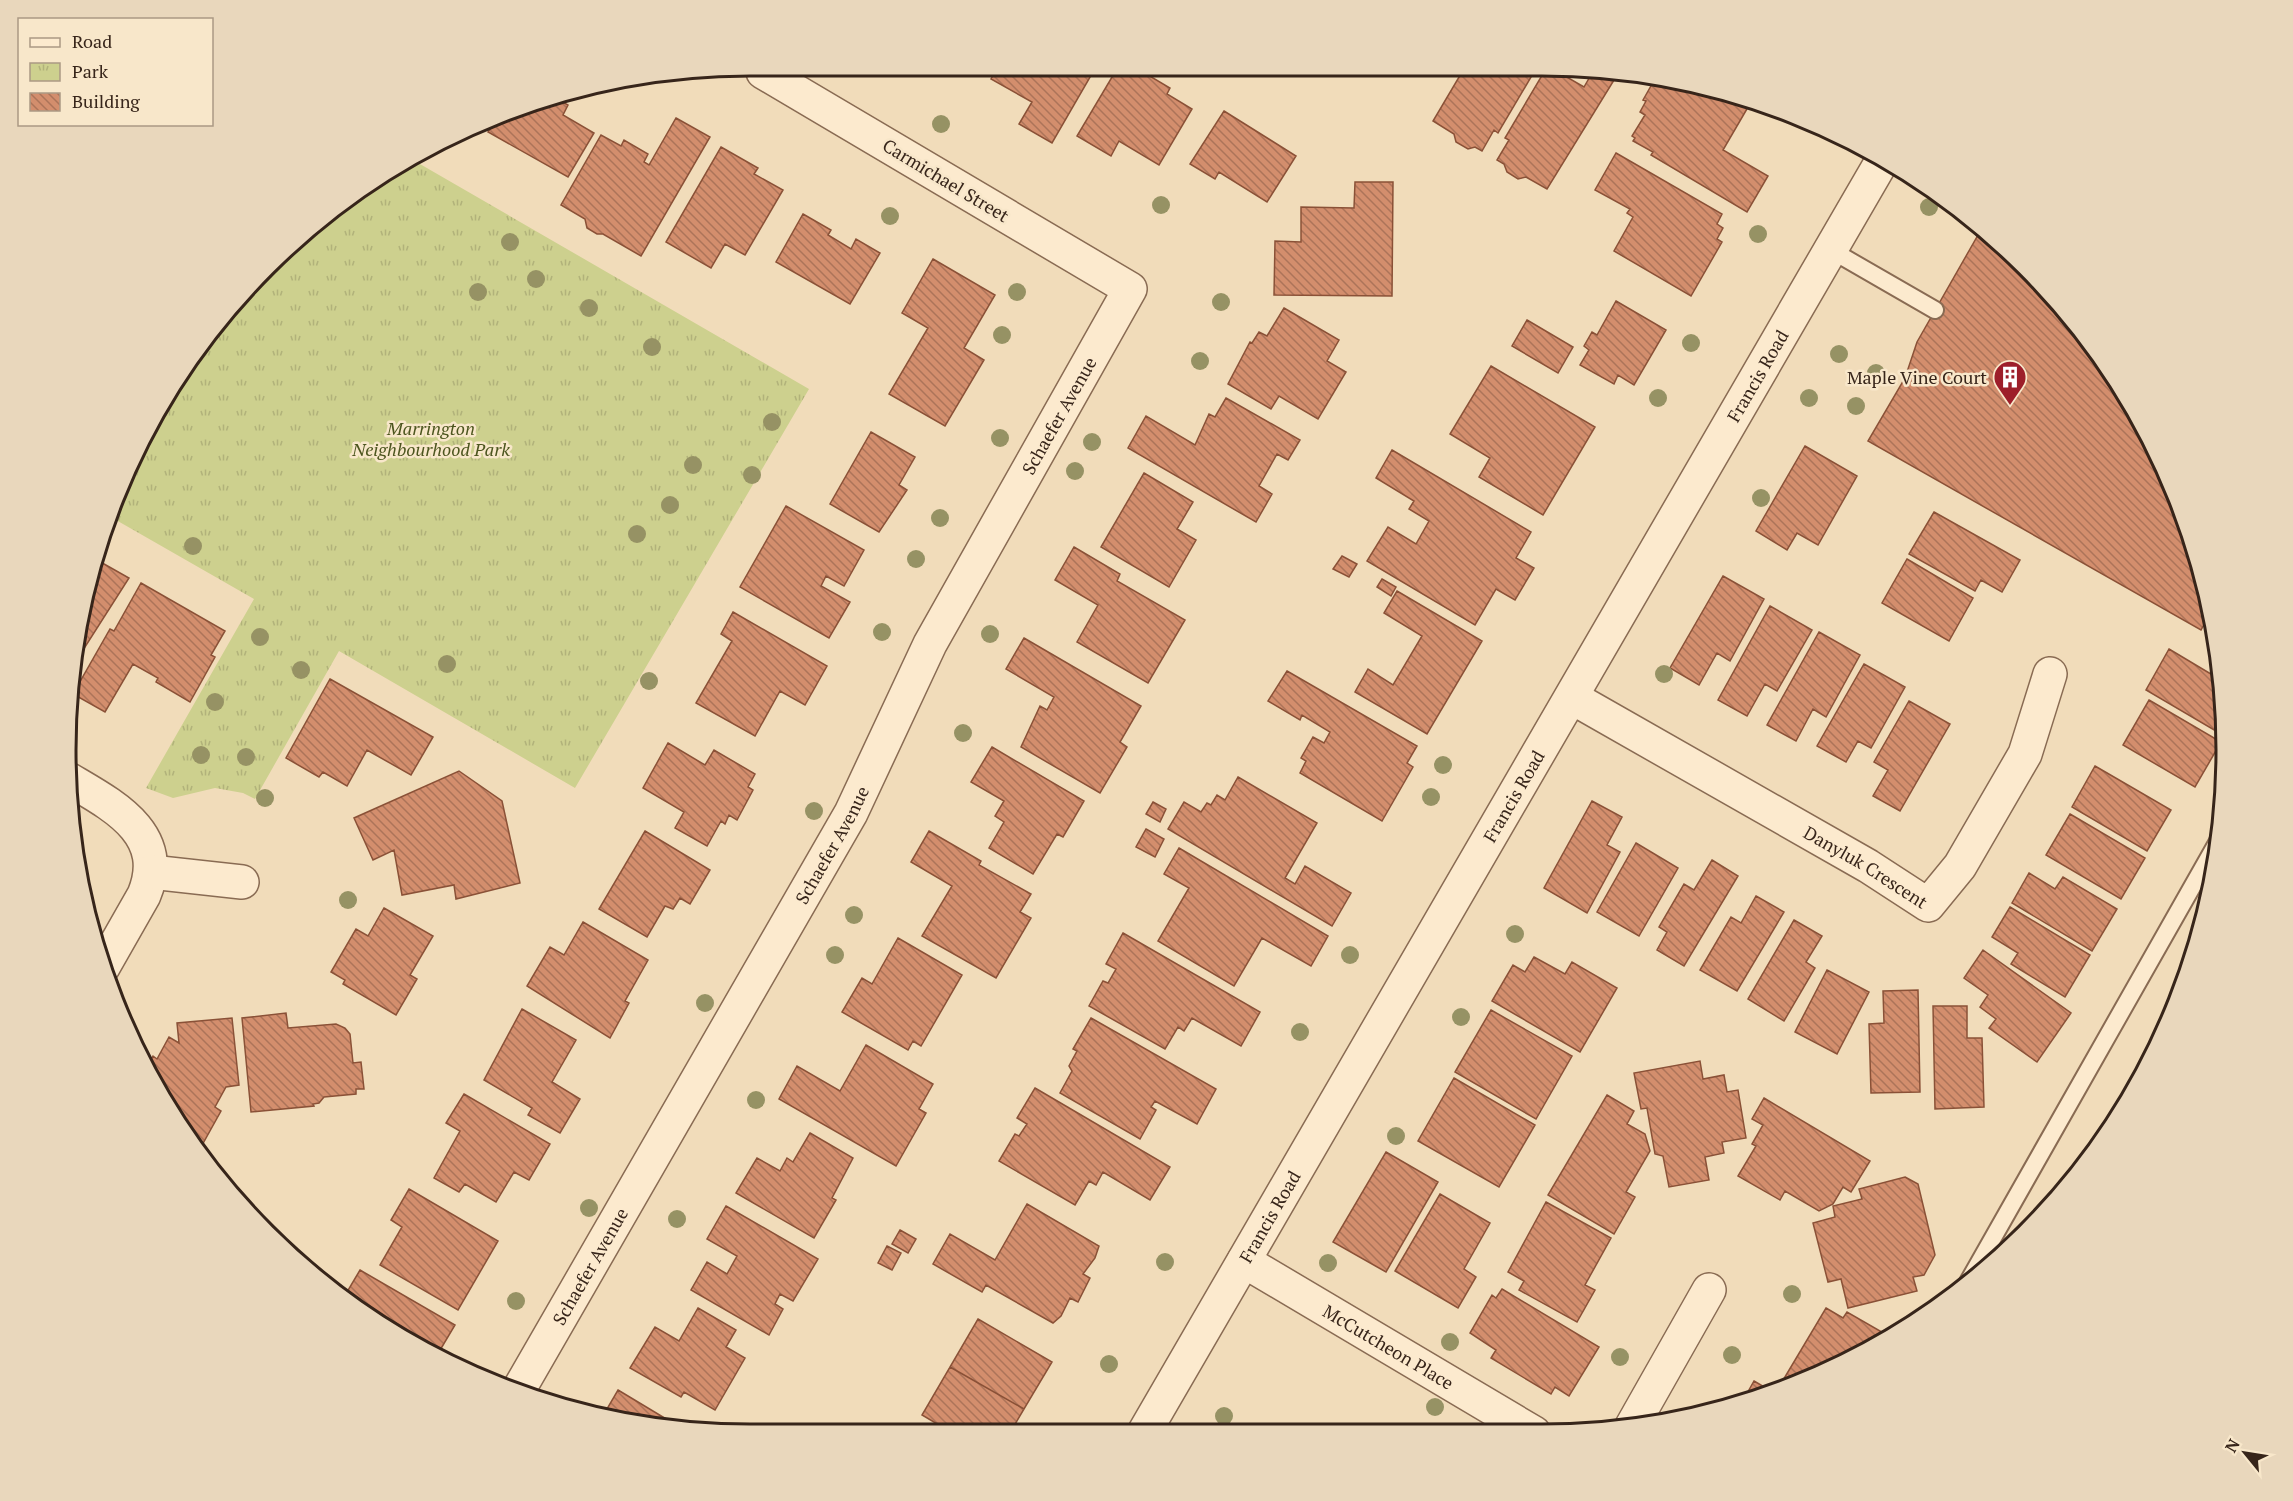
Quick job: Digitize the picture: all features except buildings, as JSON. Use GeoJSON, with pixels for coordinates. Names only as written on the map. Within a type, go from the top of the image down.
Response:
{"type":"FeatureCollection","features":[{"type":"Feature","properties":{"kind":"street","name":"Carmichael Street"},"geometry":{"type":"LineString","coordinates":[[770,76],[1130,289]]}},
{"type":"Feature","properties":{"kind":"street","name":"Francis Road"},"geometry":{"type":"LineString","coordinates":[[1149,1424],[1879,166]]}},
{"type":"Feature","properties":{"kind":"street","name":"Schaefer Avenue"},"geometry":{"type":"LineString","coordinates":[[522,1384],[851,813],[930,644],[1130,289]]}},
{"type":"Feature","properties":{"kind":"street","name":"Danyluk Crescent"},"geometry":{"type":"LineString","coordinates":[[1572,698],[1868,866],[1928,905],[1960,866],[2025,754],[2050,674]]}},
{"type":"Feature","properties":{"kind":"street"},"geometry":{"type":"LineString","coordinates":[[78,785],[115,807],[129,820],[147,847],[151,872],[144,895],[109,957]]}},
{"type":"Feature","properties":{"kind":"street"},"geometry":{"type":"LineString","coordinates":[[151,872],[242,882]]}},
{"type":"Feature","properties":{"kind":"street","name":"McCutcheon Place"},"geometry":{"type":"LineString","coordinates":[[1244,1261],[1519,1424]]}},
{"type":"Feature","properties":{"kind":"street"},"geometry":{"type":"LineString","coordinates":[[1637,1418],[1709,1290]]}},
{"type":"Feature","properties":{"kind":"lane"},"geometry":{"type":"LineString","coordinates":[[1831,250],[1935,310]]}},
{"type":"Feature","properties":{"kind":"lane"},"geometry":{"type":"LineString","coordinates":[[1978,1264],[2208,860]]}},
{"type":"Feature","properties":{"kind":"green space","name":"Marrington Neighbourhood Park"},"geometry":{"type":"Polygon","coordinates":[[[419,164],[809,389],[575,788],[339,651],[255,799],[243,793],[215,788],[173,798],[146,788],[254,599],[117,521],[146,452],[167,413],[190,376],[244,306],[306,244],[340,216],[376,190],[419,164]]]}},
{"type":"Feature","properties":{"kind":"place","name":"Maple Vine Court"},"geometry":{"type":"Point","coordinates":[2010,406]}}]}
